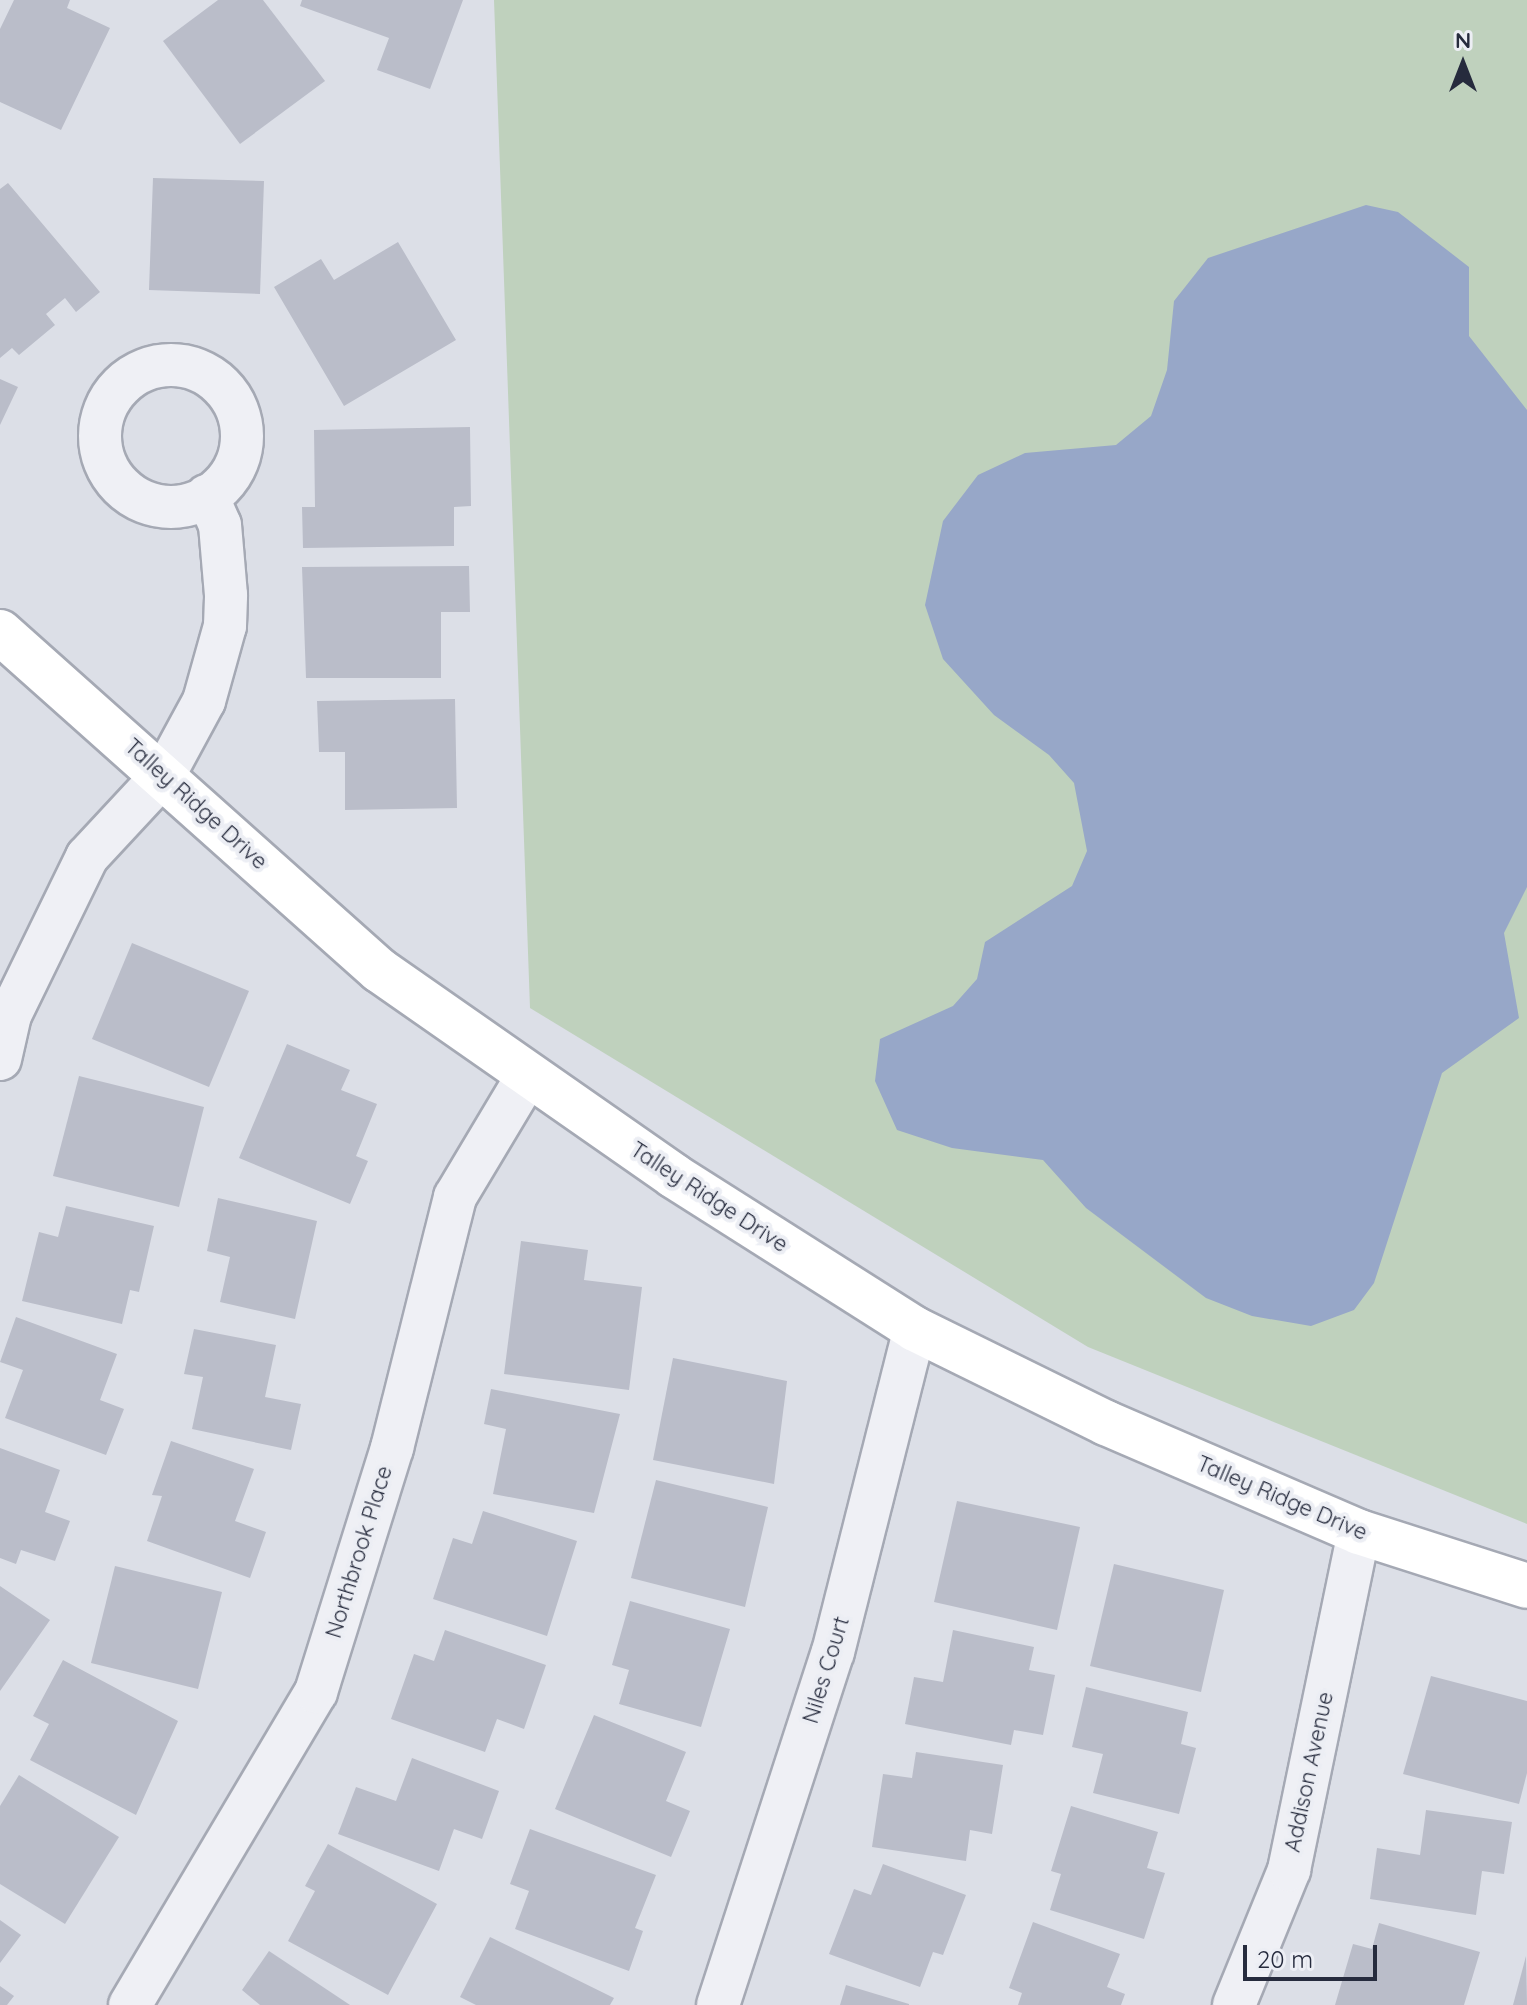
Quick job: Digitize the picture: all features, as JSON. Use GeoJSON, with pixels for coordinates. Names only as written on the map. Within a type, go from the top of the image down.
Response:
{"type":"FeatureCollection","features":[{"type":"Feature","properties":{"kind":"street"},"geometry":{"type":"LineString","coordinates":[[0,1059],[10,1015],[87,857],[165,773],[204,701],[225,626],[220,525],[207,496]]}},
{"type":"Feature","properties":{"kind":"street","name":"Talley Ridge Drive"},"geometry":{"type":"LineString","coordinates":[[0,632],[165,773],[379,970],[674,1176],[915,1329],[1106,1423],[1359,1532],[1527,1586]]}},
{"type":"Feature","properties":{"kind":"street","name":"Northbrook Place"},"geometry":{"type":"LineString","coordinates":[[130,2005],[316,1692],[392,1448],[455,1197],[528,1075]]}},
{"type":"Feature","properties":{"kind":"street","name":"Niles Court"},"geometry":{"type":"LineString","coordinates":[[718,2005],[833,1652],[915,1329]]}},
{"type":"Feature","properties":{"kind":"street","name":"Addison Avenue"},"geometry":{"type":"LineString","coordinates":[[1234,2005],[1289,1870],[1359,1532]]}},
{"type":"Feature","properties":{"kind":"green space"},"geometry":{"type":"Polygon","coordinates":[[[494,0],[1527,0],[1527,1524],[1088,1347],[530,1008],[494,0]]]}},
{"type":"Feature","properties":{"kind":"water"},"geometry":{"type":"Polygon","coordinates":[[[1366,205],[1398,212],[1469,267],[1469,336],[1527,410],[1527,887],[1504,933],[1519,1018],[1442,1073],[1374,1283],[1354,1310],[1311,1326],[1252,1316],[1206,1298],[1086,1208],[1043,1160],[952,1148],[897,1130],[875,1081],[880,1039],[953,1006],[977,979],[985,942],[1072,886],[1087,851],[1074,783],[1049,755],[994,715],[943,659],[925,605],[943,521],[978,475],[1025,453],[1116,445],[1151,416],[1167,370],[1174,301],[1208,258],[1366,205]]]}},
{"type":"Feature","properties":{"kind":"building"},"geometry":{"type":"Polygon","coordinates":[[[14,0],[70,0],[67,8],[110,28],[61,130],[0,102],[0,29],[14,0]]]}},
{"type":"Feature","properties":{"kind":"building"},"geometry":{"type":"Polygon","coordinates":[[[218,0],[263,0],[325,81],[240,144],[163,41],[218,0]]]}},
{"type":"Feature","properties":{"kind":"building"},"geometry":{"type":"Polygon","coordinates":[[[302,0],[463,0],[430,89],[377,70],[389,38],[300,6],[302,0]]]}},
{"type":"Feature","properties":{"kind":"building"},"geometry":{"type":"Polygon","coordinates":[[[153,178],[264,181],[260,294],[149,290],[153,178]]]}},
{"type":"Feature","properties":{"kind":"building"},"geometry":{"type":"Polygon","coordinates":[[[8,183],[100,292],[76,312],[65,298],[46,314],[55,325],[19,355],[12,348],[0,358],[0,189],[8,183]]]}},
{"type":"Feature","properties":{"kind":"building"},"geometry":{"type":"Polygon","coordinates":[[[398,242],[456,340],[344,406],[274,287],[321,259],[334,280],[398,242]]]}},
{"type":"Feature","properties":{"kind":"building"},"geometry":{"type":"Polygon","coordinates":[[[0,379],[18,387],[0,425],[0,379]]]}},
{"type":"Feature","properties":{"kind":"building"},"geometry":{"type":"Polygon","coordinates":[[[470,427],[471,506],[454,507],[454,546],[303,548],[302,507],[315,507],[314,430],[470,427]]]}},
{"type":"Feature","properties":{"kind":"building"},"geometry":{"type":"Polygon","coordinates":[[[469,566],[470,612],[441,612],[441,678],[306,678],[302,567],[469,566]]]}},
{"type":"Feature","properties":{"kind":"building"},"geometry":{"type":"Polygon","coordinates":[[[455,699],[457,808],[345,810],[345,752],[319,752],[317,701],[455,699]]]}},
{"type":"Feature","properties":{"kind":"building"},"geometry":{"type":"Polygon","coordinates":[[[132,943],[249,991],[209,1087],[92,1039],[132,943]]]}},
{"type":"Feature","properties":{"kind":"building"},"geometry":{"type":"Polygon","coordinates":[[[287,1044],[350,1070],[341,1090],[377,1104],[356,1156],[368,1161],[350,1204],[239,1158],[287,1044]]]}},
{"type":"Feature","properties":{"kind":"building"},"geometry":{"type":"Polygon","coordinates":[[[79,1076],[204,1107],[179,1207],[53,1176],[79,1076]]]}},
{"type":"Feature","properties":{"kind":"building"},"geometry":{"type":"Polygon","coordinates":[[[218,1198],[317,1221],[295,1319],[220,1302],[230,1257],[207,1251],[218,1198]]]}},
{"type":"Feature","properties":{"kind":"building"},"geometry":{"type":"Polygon","coordinates":[[[66,1206],[154,1226],[139,1292],[130,1290],[122,1324],[22,1301],[39,1232],[58,1237],[66,1206]]]}},
{"type":"Feature","properties":{"kind":"building"},"geometry":{"type":"Polygon","coordinates":[[[521,1241],[588,1250],[584,1280],[642,1287],[629,1390],[504,1374],[521,1241]]]}},
{"type":"Feature","properties":{"kind":"building"},"geometry":{"type":"Polygon","coordinates":[[[16,1317],[117,1354],[100,1400],[124,1409],[106,1455],[5,1418],[23,1370],[0,1362],[16,1317]]]}},
{"type":"Feature","properties":{"kind":"building"},"geometry":{"type":"Polygon","coordinates":[[[194,1329],[276,1345],[265,1397],[301,1404],[291,1450],[192,1429],[203,1377],[184,1374],[194,1329]]]}},
{"type":"Feature","properties":{"kind":"building"},"geometry":{"type":"Polygon","coordinates":[[[673,1358],[787,1381],[774,1484],[653,1460],[673,1358]]]}},
{"type":"Feature","properties":{"kind":"building"},"geometry":{"type":"Polygon","coordinates":[[[491,1389],[620,1414],[594,1513],[493,1494],[506,1429],[484,1424],[491,1389]]]}},
{"type":"Feature","properties":{"kind":"building"},"geometry":{"type":"Polygon","coordinates":[[[171,1441],[254,1469],[235,1521],[266,1532],[250,1578],[147,1541],[162,1496],[152,1495],[171,1441]]]}},
{"type":"Feature","properties":{"kind":"building"},"geometry":{"type":"Polygon","coordinates":[[[0,1448],[60,1470],[45,1512],[70,1521],[55,1561],[21,1550],[16,1564],[0,1558],[0,1448]]]}},
{"type":"Feature","properties":{"kind":"building"},"geometry":{"type":"Polygon","coordinates":[[[656,1480],[768,1507],[745,1607],[631,1578],[656,1480]]]}},
{"type":"Feature","properties":{"kind":"building"},"geometry":{"type":"Polygon","coordinates":[[[957,1501],[1080,1527],[1057,1630],[934,1602],[957,1501]]]}},
{"type":"Feature","properties":{"kind":"building"},"geometry":{"type":"Polygon","coordinates":[[[483,1511],[577,1541],[547,1636],[433,1599],[453,1538],[472,1544],[483,1511]]]}},
{"type":"Feature","properties":{"kind":"building"},"geometry":{"type":"Polygon","coordinates":[[[1114,1564],[1224,1590],[1201,1692],[1090,1666],[1114,1564]]]}},
{"type":"Feature","properties":{"kind":"building"},"geometry":{"type":"Polygon","coordinates":[[[115,1566],[222,1592],[198,1689],[91,1663],[115,1566]]]}},
{"type":"Feature","properties":{"kind":"building"},"geometry":{"type":"Polygon","coordinates":[[[0,1586],[50,1620],[0,1691],[0,1586]]]}},
{"type":"Feature","properties":{"kind":"building"},"geometry":{"type":"Polygon","coordinates":[[[630,1601],[730,1629],[701,1727],[619,1704],[629,1670],[612,1665],[630,1601]]]}},
{"type":"Feature","properties":{"kind":"building"},"geometry":{"type":"Polygon","coordinates":[[[445,1630],[546,1665],[524,1729],[497,1719],[485,1752],[391,1719],[414,1654],[434,1661],[445,1630]]]}},
{"type":"Feature","properties":{"kind":"building"},"geometry":{"type":"Polygon","coordinates":[[[953,1630],[1034,1647],[1029,1670],[1055,1675],[1043,1735],[1014,1730],[1011,1745],[905,1724],[914,1677],[943,1682],[953,1630]]]}},
{"type":"Feature","properties":{"kind":"building"},"geometry":{"type":"Polygon","coordinates":[[[63,1660],[178,1721],[136,1815],[30,1760],[49,1724],[33,1716],[63,1660]]]}},
{"type":"Feature","properties":{"kind":"building"},"geometry":{"type":"Polygon","coordinates":[[[1431,1676],[1527,1701],[1527,1773],[1519,1804],[1403,1774],[1431,1676]]]}},
{"type":"Feature","properties":{"kind":"building"},"geometry":{"type":"Polygon","coordinates":[[[1086,1687],[1188,1712],[1181,1744],[1196,1748],[1179,1814],[1093,1793],[1103,1754],[1072,1747],[1086,1687]]]}},
{"type":"Feature","properties":{"kind":"building"},"geometry":{"type":"Polygon","coordinates":[[[594,1715],[686,1752],[666,1801],[690,1811],[671,1857],[555,1809],[594,1715]]]}},
{"type":"Feature","properties":{"kind":"building"},"geometry":{"type":"Polygon","coordinates":[[[916,1752],[1003,1765],[992,1834],[970,1830],[966,1861],[872,1847],[883,1774],[912,1778],[916,1752]]]}},
{"type":"Feature","properties":{"kind":"building"},"geometry":{"type":"Polygon","coordinates":[[[412,1758],[499,1791],[482,1839],[454,1829],[439,1871],[338,1834],[356,1787],[396,1801],[412,1758]]]}},
{"type":"Feature","properties":{"kind":"building"},"geometry":{"type":"Polygon","coordinates":[[[19,1775],[119,1837],[65,1924],[0,1884],[0,1806],[19,1775]]]}},
{"type":"Feature","properties":{"kind":"building"},"geometry":{"type":"Polygon","coordinates":[[[1071,1806],[1158,1832],[1147,1868],[1165,1873],[1144,1939],[1050,1910],[1061,1874],[1051,1871],[1071,1806]]]}},
{"type":"Feature","properties":{"kind":"building"},"geometry":{"type":"Polygon","coordinates":[[[1426,1810],[1512,1822],[1504,1874],[1482,1871],[1476,1915],[1370,1899],[1377,1848],[1420,1855],[1426,1810]]]}},
{"type":"Feature","properties":{"kind":"building"},"geometry":{"type":"Polygon","coordinates":[[[530,1829],[656,1875],[635,1928],[643,1931],[629,1971],[515,1929],[529,1891],[510,1884],[530,1829]]]}},
{"type":"Feature","properties":{"kind":"building"},"geometry":{"type":"Polygon","coordinates":[[[328,1844],[437,1904],[388,1995],[288,1941],[315,1891],[305,1886],[328,1844]]]}},
{"type":"Feature","properties":{"kind":"building"},"geometry":{"type":"Polygon","coordinates":[[[883,1864],[966,1895],[943,1955],[933,1952],[920,1987],[829,1954],[854,1889],[871,1895],[883,1864]]]}},
{"type":"Feature","properties":{"kind":"building"},"geometry":{"type":"Polygon","coordinates":[[[0,1920],[21,1935],[0,1963],[0,1920]]]}},
{"type":"Feature","properties":{"kind":"building"},"geometry":{"type":"Polygon","coordinates":[[[1033,1922],[1120,1954],[1107,1987],[1125,1994],[1121,2005],[1018,2005],[1022,1993],[1009,1988],[1033,1922]]]}},
{"type":"Feature","properties":{"kind":"building"},"geometry":{"type":"Polygon","coordinates":[[[1379,1923],[1480,1952],[1464,2005],[1335,2005],[1353,1944],[1372,1949],[1379,1923]]]}},
{"type":"Feature","properties":{"kind":"building"},"geometry":{"type":"Polygon","coordinates":[[[490,1937],[614,1998],[610,2005],[476,2005],[460,1997],[490,1937]]]}},
{"type":"Feature","properties":{"kind":"building"},"geometry":{"type":"Polygon","coordinates":[[[269,1951],[350,2005],[260,2005],[242,1990],[269,1951]]]}},
{"type":"Feature","properties":{"kind":"building"},"geometry":{"type":"Polygon","coordinates":[[[1526,1956],[1527,2005],[1513,2005],[1526,1956]]]}},
{"type":"Feature","properties":{"kind":"building"},"geometry":{"type":"Polygon","coordinates":[[[846,1985],[909,2004],[909,2005],[840,2005],[846,1985]]]}},
{"type":"Feature","properties":{"kind":"building"},"geometry":{"type":"Polygon","coordinates":[[[0,1986],[14,1996],[7,2005],[0,2005],[0,1986]]]}}]}
